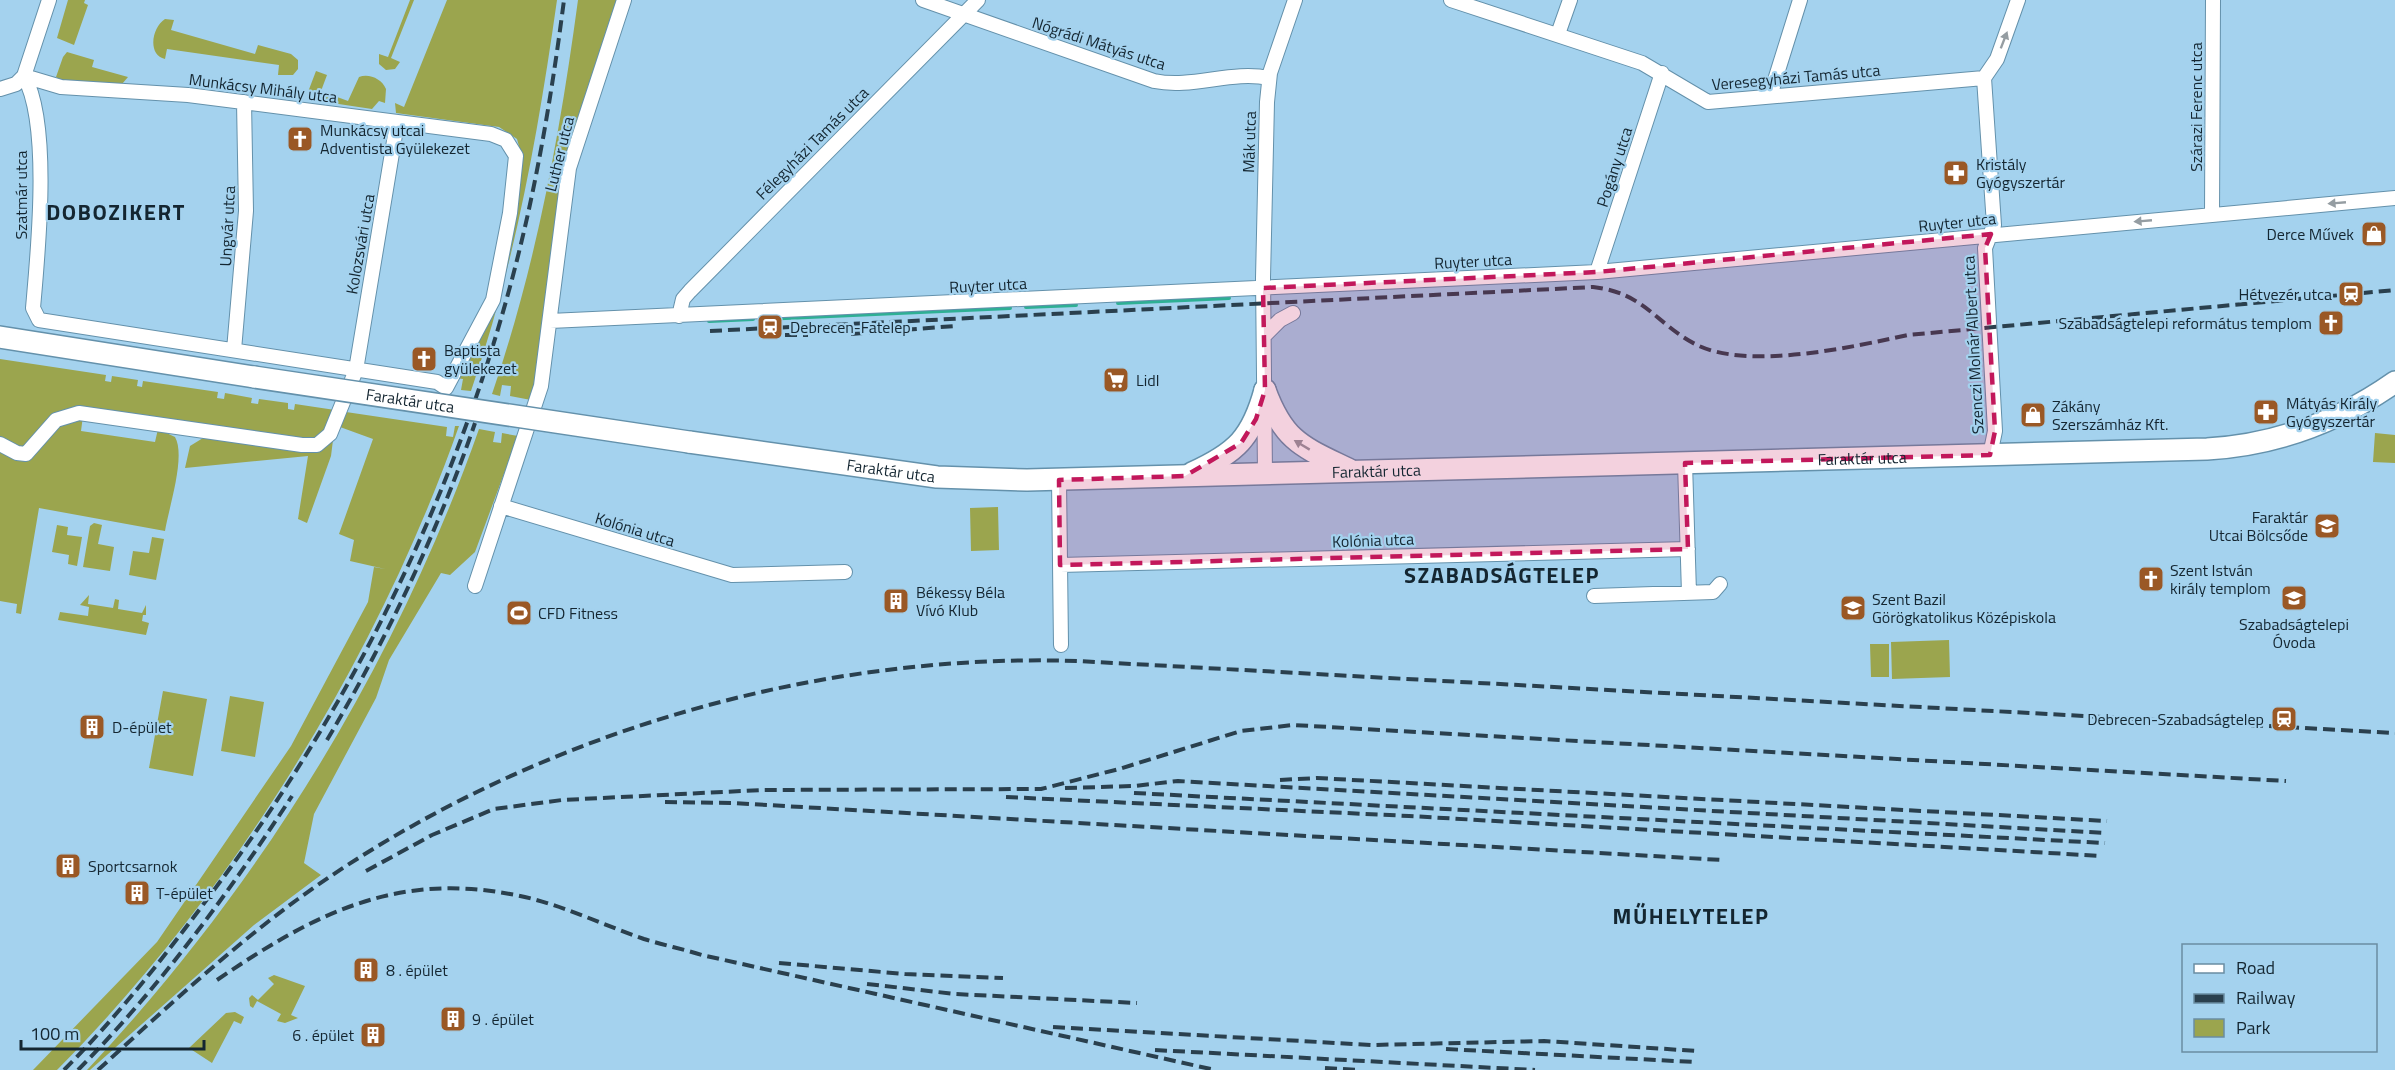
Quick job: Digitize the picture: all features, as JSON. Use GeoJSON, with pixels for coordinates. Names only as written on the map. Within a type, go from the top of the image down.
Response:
{"type":"FeatureCollection","features":[{"type":"Feature","properties":{"kind":"main road","name":"Faraktár utca"},"geometry":{"type":"LineString","coordinates":[[8,338],[845,466],[937,477],[1027,480],[2207,449],[2267,442],[2328,422],[2395,382]]}},
{"type":"Feature","properties":{"kind":"main road"},"geometry":{"type":"LineString","coordinates":[[1265,390],[1277,420],[1287,435],[1314,452],[1354,472]]}},
{"type":"Feature","properties":{"kind":"main road"},"geometry":{"type":"LineString","coordinates":[[1185,476],[1218,460],[1241,442],[1256,419],[1265,390]]}},
{"type":"Feature","properties":{"kind":"street"},"geometry":{"type":"LineString","coordinates":[[0,89],[12,86],[24,76],[49,0]]}},
{"type":"Feature","properties":{"kind":"street","name":"Luther utca"},"geometry":{"type":"LineString","coordinates":[[501,506],[542,386],[560,230],[571,160],[624,0]]}},
{"type":"Feature","properties":{"kind":"street","name":"Nógrádi Mátyás utca"},"geometry":{"type":"LineString","coordinates":[[923,0],[1154,81],[1187,83],[1246,76],[1269,78]]}},
{"type":"Feature","properties":{"kind":"street","name":"Félegyházi Tamás utca"},"geometry":{"type":"LineString","coordinates":[[679,316],[683,299],[694,286],[978,0]]}},
{"type":"Feature","properties":{"kind":"street","name":"Mák utca"},"geometry":{"type":"LineString","coordinates":[[1265,474],[1263,288],[1265,128],[1269,78],[1294,0]]}},
{"type":"Feature","properties":{"kind":"street","name":"Veresegyházi Tamás utca"},"geometry":{"type":"LineString","coordinates":[[1451,0],[1642,63],[1708,102],[1984,78]]}},
{"type":"Feature","properties":{"kind":"street"},"geometry":{"type":"LineString","coordinates":[[1558,34],[1570,0]]}},
{"type":"Feature","properties":{"kind":"street"},"geometry":{"type":"LineString","coordinates":[[1770,96],[1800,0]]}},
{"type":"Feature","properties":{"kind":"street"},"geometry":{"type":"LineString","coordinates":[[1984,78],[1996,59],[2018,0]]}},
{"type":"Feature","properties":{"kind":"street","name":"Szárazi Ferenc utca"},"geometry":{"type":"LineString","coordinates":[[2212,0],[2212,214]]}},
{"type":"Feature","properties":{"kind":"street","name":"Pogány utca"},"geometry":{"type":"LineString","coordinates":[[1597,272],[1662,73]]}},
{"type":"Feature","properties":{"kind":"street","name":"Munkácsy Mihály utca"},"geometry":{"type":"LineString","coordinates":[[24,76],[61,87],[141,90],[244,102],[497,136],[510,143],[516,156],[510,213],[493,300],[446,388]]}},
{"type":"Feature","properties":{"kind":"street","name":"Szatmár utca"},"geometry":{"type":"LineString","coordinates":[[24,76],[34,98],[39,173],[40,221],[33,308],[36,316]]}},
{"type":"Feature","properties":{"kind":"street","name":"Szenczi Molnár Albert utca"},"geometry":{"type":"LineString","coordinates":[[1984,78],[1994,217],[1991,234],[1985,248],[1995,431],[1990,455]]}},
{"type":"Feature","properties":{"kind":"street","name":"Ungvár utca"},"geometry":{"type":"LineString","coordinates":[[234,351],[246,211],[244,102]]}},
{"type":"Feature","properties":{"kind":"street","name":"Kolozsvári utca"},"geometry":{"type":"LineString","coordinates":[[356,370],[397,123]]}},
{"type":"Feature","properties":{"kind":"street","name":"Ruyter utca"},"geometry":{"type":"LineString","coordinates":[[550,321],[1597,272],[2395,198]]}},
{"type":"Feature","properties":{"kind":"street"},"geometry":{"type":"LineString","coordinates":[[1264,336],[1280,320],[1293,313]]}},
{"type":"Feature","properties":{"kind":"street","name":"Faraktár utca"},"geometry":{"type":"LineString","coordinates":[[36,316],[46,323],[437,382],[446,388]]}},
{"type":"Feature","properties":{"kind":"street","name":"Faraktár utca"},"geometry":{"type":"LineString","coordinates":[[0,444],[17,453],[26,453],[56,420],[82,413],[313,446],[324,441],[333,430],[356,370]]}},
{"type":"Feature","properties":{"kind":"street"},"geometry":{"type":"LineString","coordinates":[[1685,463],[1689,593]]}},
{"type":"Feature","properties":{"kind":"street"},"geometry":{"type":"LineString","coordinates":[[1059,480],[1060,645]]}},
{"type":"Feature","properties":{"kind":"street"},"geometry":{"type":"LineString","coordinates":[[475,586],[501,506]]}},
{"type":"Feature","properties":{"kind":"street","name":"Kolónia utca"},"geometry":{"type":"LineString","coordinates":[[501,506],[732,575],[845,572]]}},
{"type":"Feature","properties":{"kind":"street","name":"Kolónia utca"},"geometry":{"type":"LineString","coordinates":[[1060,565],[1688,549]]}},
{"type":"Feature","properties":{"kind":"street"},"geometry":{"type":"LineString","coordinates":[[1594,596],[1716,592],[1720,584]]}},
{"type":"Feature","properties":{"kind":"highlighted area"},"geometry":{"type":"Polygon","coordinates":[[[1991,234],[1985,248],[1995,431],[1990,455],[1685,463],[1688,549],[1060,565],[1059,480],[1185,476],[1241,443],[1256,419],[1265,390],[1263,288],[1597,272],[1991,234]]]}},
{"type":"Feature","properties":{"kind":"green space"},"geometry":{"type":"Polygon","coordinates":[[[68,0],[85,0],[84,3],[88,5],[74,45],[57,38],[68,0]]]}},
{"type":"Feature","properties":{"kind":"green space"},"geometry":{"type":"Polygon","coordinates":[[[410,0],[414,0],[391,58],[400,62],[395,69],[386,70],[379,64],[379,54],[388,57],[410,0]]]}},
{"type":"Feature","properties":{"kind":"green space"},"geometry":{"type":"Polygon","coordinates":[[[447,0],[557,0],[542,100],[513,247],[487,343],[471,391],[461,390],[463,379],[456,378],[497,301],[520,150],[517,139],[499,127],[396,113],[395,103],[404,107],[447,0]]]}},
{"type":"Feature","properties":{"kind":"green space"},"geometry":{"type":"Polygon","coordinates":[[[578,0],[618,0],[567,155],[555,227],[538,377],[531,400],[510,396],[511,386],[502,385],[500,396],[492,394],[508,346],[545,199],[578,0]]]}},
{"type":"Feature","properties":{"kind":"green space"},"geometry":{"type":"Polygon","coordinates":[[[165,19],[174,20],[171,30],[255,54],[258,45],[291,54],[298,60],[298,69],[293,75],[278,75],[279,65],[167,49],[165,59],[156,52],[153,40],[157,28],[165,19]]]}},
{"type":"Feature","properties":{"kind":"green space"},"geometry":{"type":"Polygon","coordinates":[[[67,52],[94,60],[92,67],[128,77],[122,84],[60,80],[56,77],[67,52]]]}},
{"type":"Feature","properties":{"kind":"green space"},"geometry":{"type":"Polygon","coordinates":[[[316,71],[327,75],[321,91],[348,101],[359,77],[375,78],[382,82],[386,89],[385,103],[379,101],[372,109],[312,100],[308,92],[316,71]]]}},
{"type":"Feature","properties":{"kind":"green space"},"geometry":{"type":"Polygon","coordinates":[[[0,359],[106,375],[105,381],[111,382],[112,376],[138,380],[137,386],[142,387],[143,381],[218,392],[217,398],[224,399],[225,393],[252,398],[251,403],[258,404],[259,399],[288,403],[288,409],[294,410],[295,404],[335,410],[324,433],[313,440],[82,409],[21,448],[0,438],[0,359]]]}},
{"type":"Feature","properties":{"kind":"green space"},"geometry":{"type":"Polygon","coordinates":[[[346,412],[447,427],[446,436],[453,437],[455,426],[459,426],[425,513],[386,600],[342,686],[292,770],[239,851],[182,928],[121,1002],[57,1070],[33,1070],[157,942],[291,746],[368,602],[374,567],[385,569],[350,561],[354,540],[339,534],[373,439],[340,427],[346,412]]]}},
{"type":"Feature","properties":{"kind":"green space"},"geometry":{"type":"Polygon","coordinates":[[[83,416],[81,431],[155,442],[158,429],[175,437],[179,456],[178,469],[165,531],[39,508],[21,614],[16,613],[17,604],[0,601],[0,450],[12,457],[53,427],[83,416]]]}},
{"type":"Feature","properties":{"kind":"green space"},"geometry":{"type":"Polygon","coordinates":[[[479,429],[495,432],[493,442],[501,443],[502,433],[518,436],[475,552],[450,575],[441,573],[389,660],[376,698],[314,814],[304,863],[321,875],[254,925],[90,1070],[87,1070],[150,1000],[209,926],[264,850],[316,770],[363,688],[406,604],[445,517],[479,429]]]}},
{"type":"Feature","properties":{"kind":"green space"},"geometry":{"type":"Polygon","coordinates":[[[2375,433],[2395,435],[2395,463],[2373,462],[2375,433]]]}},
{"type":"Feature","properties":{"kind":"green space"},"geometry":{"type":"Polygon","coordinates":[[[203,438],[322,449],[333,440],[331,456],[307,523],[298,519],[308,456],[185,468],[190,446],[203,438]]]}},
{"type":"Feature","properties":{"kind":"green space"},"geometry":{"type":"Polygon","coordinates":[[[998,507],[999,550],[971,551],[970,508],[998,507]]]}},
{"type":"Feature","properties":{"kind":"green space"},"geometry":{"type":"Polygon","coordinates":[[[94,523],[102,525],[98,544],[114,547],[110,571],[83,567],[90,526],[94,523]]]}},
{"type":"Feature","properties":{"kind":"green space"},"geometry":{"type":"Polygon","coordinates":[[[57,525],[68,527],[67,535],[82,537],[77,566],[68,564],[69,555],[52,552],[57,525]]]}},
{"type":"Feature","properties":{"kind":"green space"},"geometry":{"type":"Polygon","coordinates":[[[152,537],[164,539],[156,580],[129,575],[133,551],[149,553],[152,537]]]}},
{"type":"Feature","properties":{"kind":"green space"},"geometry":{"type":"Polygon","coordinates":[[[89,595],[88,604],[113,608],[115,599],[119,600],[118,609],[142,613],[146,605],[146,615],[143,615],[142,621],[149,623],[146,635],[58,620],[60,612],[88,616],[89,607],[80,605],[89,595]]]}},
{"type":"Feature","properties":{"kind":"green space"},"geometry":{"type":"Polygon","coordinates":[[[1949,640],[1950,677],[1892,679],[1891,642],[1949,640]]]}},
{"type":"Feature","properties":{"kind":"green space"},"geometry":{"type":"Polygon","coordinates":[[[1870,644],[1889,644],[1889,677],[1871,677],[1870,644]]]}},
{"type":"Feature","properties":{"kind":"green space"},"geometry":{"type":"Polygon","coordinates":[[[163,691],[207,699],[193,776],[149,768],[163,691]]]}},
{"type":"Feature","properties":{"kind":"green space"},"geometry":{"type":"Polygon","coordinates":[[[230,696],[264,702],[255,757],[221,751],[230,696]]]}},
{"type":"Feature","properties":{"kind":"green space"},"geometry":{"type":"Polygon","coordinates":[[[274,975],[305,986],[291,1015],[298,1018],[285,1023],[277,1021],[281,1014],[257,1001],[253,1008],[250,1006],[249,998],[252,995],[258,1000],[274,984],[268,978],[274,975]]]}},
{"type":"Feature","properties":{"kind":"green space"},"geometry":{"type":"Polygon","coordinates":[[[235,1012],[244,1017],[241,1024],[234,1021],[212,1063],[189,1048],[226,1013],[235,1012]]]}},
{"type":"Feature","properties":{"kind":"waterway"},"geometry":{"type":"LineString","coordinates":[[1118,303],[1229,298]]}},
{"type":"Feature","properties":{"kind":"waterway"},"geometry":{"type":"LineString","coordinates":[[1026,307],[1076,305]]}},
{"type":"Feature","properties":{"kind":"waterway"},"geometry":{"type":"LineString","coordinates":[[763,319],[1010,308]]}},
{"type":"Feature","properties":{"kind":"waterway"},"geometry":{"type":"LineString","coordinates":[[709,321],[753,319]]}},
{"type":"Feature","properties":{"kind":"railway"},"geometry":{"type":"LineString","coordinates":[[64,1070],[159,963],[266,817],[317,736],[364,654],[407,568],[445,481],[478,392],[506,301],[540,157],[564,0]]}},
{"type":"Feature","properties":{"kind":"railway"},"geometry":{"type":"LineString","coordinates":[[710,331],[1593,287],[1611,290],[1638,302],[1681,336],[1695,344],[1717,352],[1742,356],[1770,356],[1830,350],[1908,335],[2395,290]]}},
{"type":"Feature","properties":{"kind":"railway"},"geometry":{"type":"LineString","coordinates":[[851,334],[955,326]]}},
{"type":"Feature","properties":{"kind":"railway"},"geometry":{"type":"LineString","coordinates":[[767,335],[808,335]]}},
{"type":"Feature","properties":{"kind":"railway"},"geometry":{"type":"LineString","coordinates":[[327,740],[370,664],[409,586],[444,505],[475,423]]}},
{"type":"Feature","properties":{"kind":"railway"},"geometry":{"type":"LineString","coordinates":[[98,1070],[221,960],[298,899],[384,842],[475,793],[570,751],[668,717],[770,690],[872,672],[975,662],[1078,661],[2395,733]]}},
{"type":"Feature","properties":{"kind":"railway"},"geometry":{"type":"LineString","coordinates":[[366,871],[432,835],[494,809],[562,800],[762,790],[1041,789],[1119,769],[1241,731],[1293,725],[2286,781]]}},
{"type":"Feature","properties":{"kind":"railway"},"geometry":{"type":"LineString","coordinates":[[1280,780],[1317,778],[2107,821]]}},
{"type":"Feature","properties":{"kind":"railway"},"geometry":{"type":"LineString","coordinates":[[1065,788],[1134,786],[1178,781],[2107,833]]}},
{"type":"Feature","properties":{"kind":"railway"},"geometry":{"type":"LineString","coordinates":[[1134,793],[2105,843]]}},
{"type":"Feature","properties":{"kind":"railway"},"geometry":{"type":"LineString","coordinates":[[78,1070],[137,1006],[192,939],[292,796]]}},
{"type":"Feature","properties":{"kind":"railway"},"geometry":{"type":"LineString","coordinates":[[1006,797],[1409,816],[2102,856]]}},
{"type":"Feature","properties":{"kind":"railway"},"geometry":{"type":"LineString","coordinates":[[665,802],[732,803],[1722,860]]}},
{"type":"Feature","properties":{"kind":"railway"},"geometry":{"type":"LineString","coordinates":[[217,980],[286,936],[355,905],[391,895],[428,889],[468,889],[510,894],[545,902],[644,939],[702,955],[1215,1070]]}},
{"type":"Feature","properties":{"kind":"railway"},"geometry":{"type":"LineString","coordinates":[[779,963],[905,974],[1003,978]]}},
{"type":"Feature","properties":{"kind":"railway"},"geometry":{"type":"LineString","coordinates":[[867,984],[955,994],[1137,1003]]}},
{"type":"Feature","properties":{"kind":"railway"},"geometry":{"type":"LineString","coordinates":[[1053,1027],[1372,1045],[1544,1041],[1697,1051]]}},
{"type":"Feature","properties":{"kind":"railway"},"geometry":{"type":"LineString","coordinates":[[1446,1049],[1695,1062]]}},
{"type":"Feature","properties":{"kind":"railway"},"geometry":{"type":"LineString","coordinates":[[1155,1050],[1535,1070]]}},
{"type":"Feature","properties":{"kind":"railway"},"geometry":{"type":"LineString","coordinates":[[1325,1068],[1358,1070]]}},
{"type":"Feature","properties":{"kind":"place","name":"Munkácsy utcai Adventista Gyülekezet"},"geometry":{"type":"Point","coordinates":[300,139]}},
{"type":"Feature","properties":{"kind":"place","name":"Kristály Gyógyszertár"},"geometry":{"type":"Point","coordinates":[1956,173]}},
{"type":"Feature","properties":{"kind":"place","name":"Derce Művek"},"geometry":{"type":"Point","coordinates":[2374,234]}},
{"type":"Feature","properties":{"kind":"place","name":"Hétvezér utca"},"geometry":{"type":"Point","coordinates":[2351,294]}},
{"type":"Feature","properties":{"kind":"place","name":"Szabadságtelepi református templom"},"geometry":{"type":"Point","coordinates":[2331,323]}},
{"type":"Feature","properties":{"kind":"place","name":"Debrecen-Fatelep"},"geometry":{"type":"Point","coordinates":[770,327]}},
{"type":"Feature","properties":{"kind":"place","name":"Baptista gyülekezet"},"geometry":{"type":"Point","coordinates":[424,359]}},
{"type":"Feature","properties":{"kind":"place","name":"Lidl"},"geometry":{"type":"Point","coordinates":[1116,380]}},
{"type":"Feature","properties":{"kind":"place","name":"Mátyás Király Gyógyszertár"},"geometry":{"type":"Point","coordinates":[2266,412]}},
{"type":"Feature","properties":{"kind":"place","name":"Zákány Szerszámház Kft."},"geometry":{"type":"Point","coordinates":[2033,415]}},
{"type":"Feature","properties":{"kind":"place","name":"Faraktár Utcai Bölcsőde"},"geometry":{"type":"Point","coordinates":[2327,526]}},
{"type":"Feature","properties":{"kind":"place","name":"Szent István király templom"},"geometry":{"type":"Point","coordinates":[2151,579]}},
{"type":"Feature","properties":{"kind":"place","name":"Szabadságtelepi Óvoda"},"geometry":{"type":"Point","coordinates":[2294,598]}},
{"type":"Feature","properties":{"kind":"place","name":"Békessy Béla Vívó Klub"},"geometry":{"type":"Point","coordinates":[896,601]}},
{"type":"Feature","properties":{"kind":"place","name":"Szent Bazil Görögkatolikus Középiskola"},"geometry":{"type":"Point","coordinates":[1853,608]}},
{"type":"Feature","properties":{"kind":"place","name":"CFD Fitness"},"geometry":{"type":"Point","coordinates":[519,613]}},
{"type":"Feature","properties":{"kind":"place","name":"Debrecen-Szabadságtelep"},"geometry":{"type":"Point","coordinates":[2284,719]}},
{"type":"Feature","properties":{"kind":"place","name":"D-épület"},"geometry":{"type":"Point","coordinates":[92,727]}},
{"type":"Feature","properties":{"kind":"place","name":"Sportcsarnok"},"geometry":{"type":"Point","coordinates":[68,866]}},
{"type":"Feature","properties":{"kind":"place","name":"T-épület"},"geometry":{"type":"Point","coordinates":[137,893]}},
{"type":"Feature","properties":{"kind":"place","name":"8 . épület"},"geometry":{"type":"Point","coordinates":[366,970]}},
{"type":"Feature","properties":{"kind":"place","name":"9 . épület"},"geometry":{"type":"Point","coordinates":[453,1019]}},
{"type":"Feature","properties":{"kind":"place","name":"6 . épület"},"geometry":{"type":"Point","coordinates":[373,1035]}},
{"type":"Feature","properties":{"kind":"district","name":"DOBOZIKERT"},"geometry":{"type":"Point","coordinates":[116,212]}},
{"type":"Feature","properties":{"kind":"district","name":"SZABADSÁGTELEP"},"geometry":{"type":"Point","coordinates":[1502,575]}},
{"type":"Feature","properties":{"kind":"district","name":"MŰHELYTELEP"},"geometry":{"type":"Point","coordinates":[1691,916]}}]}
